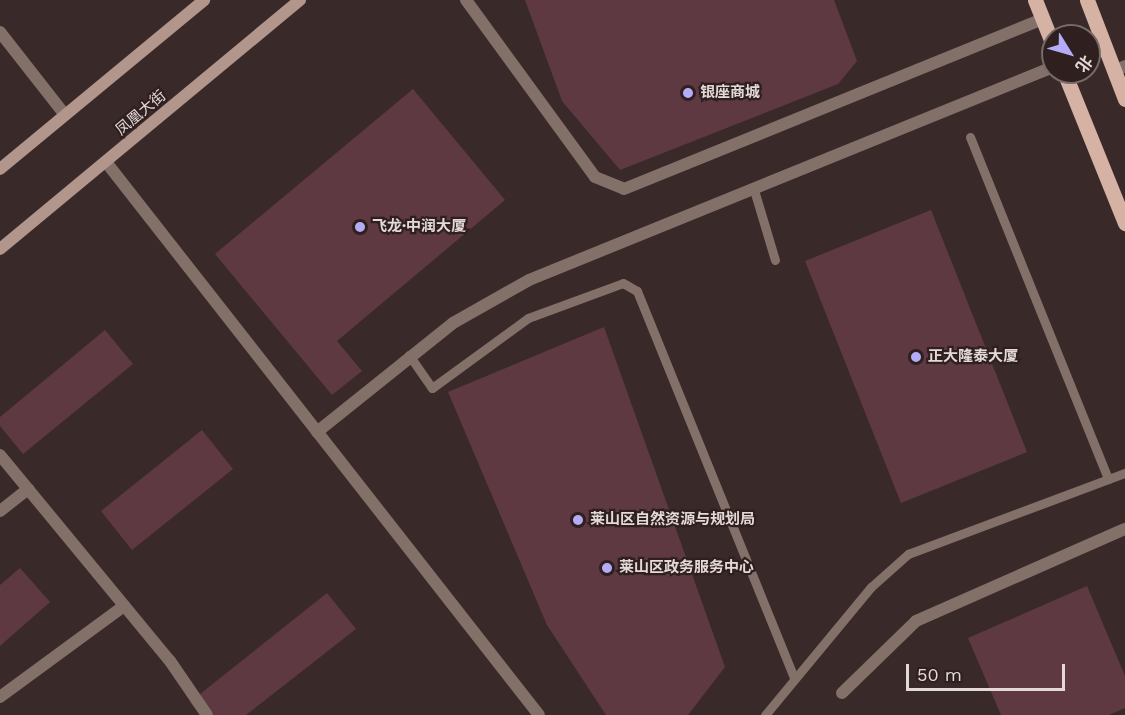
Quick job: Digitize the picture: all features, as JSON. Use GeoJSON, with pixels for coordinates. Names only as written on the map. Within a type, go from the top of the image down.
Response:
{"type":"FeatureCollection","features":[{"type":"Feature","properties":{"kind":"main road"},"geometry":{"type":"LineString","coordinates":[[0,169],[204,0]]}},
{"type":"Feature","properties":{"kind":"main road","name":"凤凰大街"},"geometry":{"type":"LineString","coordinates":[[0,249],[300,0]]}},
{"type":"Feature","properties":{"kind":"main road"},"geometry":{"type":"LineString","coordinates":[[1035,0],[1044,24]]}},
{"type":"Feature","properties":{"kind":"main road"},"geometry":{"type":"LineString","coordinates":[[1087,0],[1119,68],[1125,99]]}},
{"type":"Feature","properties":{"kind":"main road"},"geometry":{"type":"LineString","coordinates":[[1069,84],[1125,223]]}},
{"type":"Feature","properties":{"kind":"street"},"geometry":{"type":"LineString","coordinates":[[466,0],[595,177],[624,189],[1042,19]]}},
{"type":"Feature","properties":{"kind":"street"},"geometry":{"type":"LineString","coordinates":[[0,32],[65,115]]}},
{"type":"Feature","properties":{"kind":"street"},"geometry":{"type":"LineString","coordinates":[[317,432],[409,355],[453,323],[529,280],[1041,72]]}},
{"type":"Feature","properties":{"kind":"street"},"geometry":{"type":"LineString","coordinates":[[106,162],[538,715]]}},
{"type":"Feature","properties":{"kind":"street"},"geometry":{"type":"LineString","coordinates":[[0,455],[124,606],[207,715]]}},
{"type":"Feature","properties":{"kind":"street"},"geometry":{"type":"LineString","coordinates":[[0,511],[28,489]]}},
{"type":"Feature","properties":{"kind":"street"},"geometry":{"type":"LineString","coordinates":[[842,693],[916,621],[1125,529]]}},
{"type":"Feature","properties":{"kind":"street"},"geometry":{"type":"LineString","coordinates":[[0,698],[124,606]]}},
{"type":"Feature","properties":{"kind":"lane"},"geometry":{"type":"LineString","coordinates":[[970,137],[1108,479]]}},
{"type":"Feature","properties":{"kind":"lane"},"geometry":{"type":"LineString","coordinates":[[754,190],[775,260]]}},
{"type":"Feature","properties":{"kind":"lane"},"geometry":{"type":"LineString","coordinates":[[409,355],[432,388],[528,318],[623,283],[637,291],[794,677]]}},
{"type":"Feature","properties":{"kind":"lane"},"geometry":{"type":"LineString","coordinates":[[765,715],[794,677],[871,587],[908,554],[1125,473]]}},
{"type":"Feature","properties":{"kind":"building","name":"银座商城"},"geometry":{"type":"Polygon","coordinates":[[[525,0],[834,0],[857,61],[838,84],[620,170],[562,101],[525,0]]]}},
{"type":"Feature","properties":{"kind":"building","name":"飞龙·中润大厦"},"geometry":{"type":"Polygon","coordinates":[[[413,89],[505,200],[337,341],[362,371],[332,395],[215,254],[413,89]]]}},
{"type":"Feature","properties":{"kind":"building","name":"正大隆泰大厦"},"geometry":{"type":"Polygon","coordinates":[[[931,210],[1027,452],[901,503],[805,261],[931,210]]]}},
{"type":"Feature","properties":{"kind":"building","name":"莱山区政务服务中心"},"geometry":{"type":"Polygon","coordinates":[[[604,327],[725,667],[688,715],[606,715],[547,625],[448,392],[604,327]]]}},
{"type":"Feature","properties":{"kind":"building"},"geometry":{"type":"Polygon","coordinates":[[[105,330],[133,364],[23,454],[0,426],[0,417],[105,330]]]}},
{"type":"Feature","properties":{"kind":"building"},"geometry":{"type":"Polygon","coordinates":[[[202,430],[233,469],[132,550],[101,511],[202,430]]]}},
{"type":"Feature","properties":{"kind":"building"},"geometry":{"type":"Polygon","coordinates":[[[20,568],[50,602],[0,646],[0,585],[20,568]]]}},
{"type":"Feature","properties":{"kind":"building"},"geometry":{"type":"Polygon","coordinates":[[[1087,586],[1125,676],[1125,708],[1109,715],[1001,715],[968,638],[1087,586]]]}},
{"type":"Feature","properties":{"kind":"building"},"geometry":{"type":"Polygon","coordinates":[[[327,593],[356,629],[246,715],[200,715],[190,702],[327,593]]]}},
{"type":"Feature","properties":{"kind":"place","name":"银座商城"},"geometry":{"type":"Point","coordinates":[688,93]}},
{"type":"Feature","properties":{"kind":"place","name":"飞龙·中润大厦"},"geometry":{"type":"Point","coordinates":[360,227]}},
{"type":"Feature","properties":{"kind":"place","name":"正大隆泰大厦"},"geometry":{"type":"Point","coordinates":[916,357]}},
{"type":"Feature","properties":{"kind":"place","name":"莱山区自然资源与规划局"},"geometry":{"type":"Point","coordinates":[578,520]}},
{"type":"Feature","properties":{"kind":"place","name":"莱山区政务服务中心"},"geometry":{"type":"Point","coordinates":[607,568]}}]}
